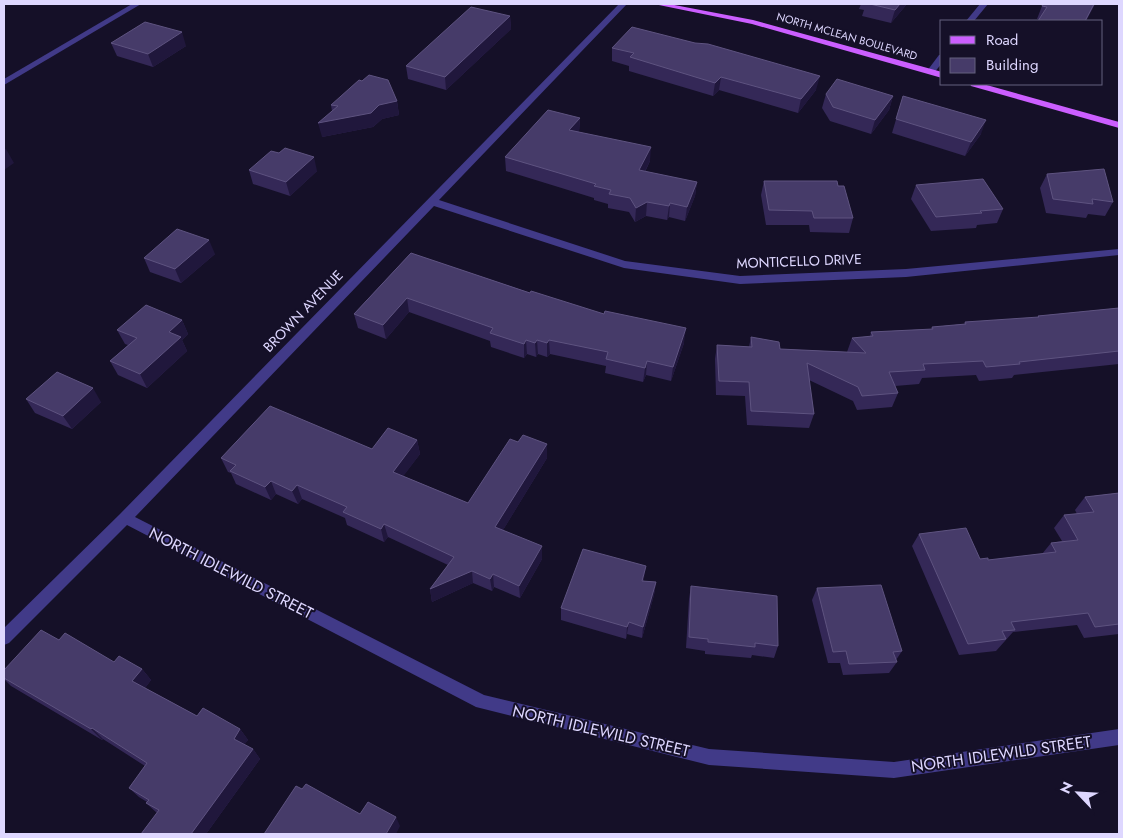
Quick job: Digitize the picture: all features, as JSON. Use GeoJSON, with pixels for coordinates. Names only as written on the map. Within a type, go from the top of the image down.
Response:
{"type":"FeatureCollection","features":[{"type":"Feature","properties":{"kind":"main road","name":"NORTH MCLEAN BOULEVARD"},"geometry":{"type":"LineString","coordinates":[[658,4],[753,22],[940,74]]}},
{"type":"Feature","properties":{"kind":"main road"},"geometry":{"type":"LineString","coordinates":[[978,85],[1119,125]]}},
{"type":"Feature","properties":{"kind":"street"},"geometry":{"type":"LineString","coordinates":[[4,82],[137,4]]}},
{"type":"Feature","properties":{"kind":"street","name":"BROWN AVENUE"},"geometry":{"type":"LineString","coordinates":[[4,638],[125,518],[622,4]]}},
{"type":"Feature","properties":{"kind":"street"},"geometry":{"type":"LineString","coordinates":[[971,20],[984,4]]}},
{"type":"Feature","properties":{"kind":"street"},"geometry":{"type":"LineString","coordinates":[[930,72],[940,60]]}},
{"type":"Feature","properties":{"kind":"street","name":"MONTICELLO DRIVE"},"geometry":{"type":"LineString","coordinates":[[430,201],[624,264],[740,280],[906,272],[1119,252]]}},
{"type":"Feature","properties":{"kind":"street","name":"NORTH IDLEWILD STREET"},"geometry":{"type":"LineString","coordinates":[[125,518],[482,702],[709,756],[894,770],[1119,737]]}},
{"type":"Feature","properties":{"kind":"building"},"geometry":{"type":"Polygon","coordinates":[[[870,4],[900,4],[895,10],[870,4]]]}},
{"type":"Feature","properties":{"kind":"building"},"geometry":{"type":"Polygon","coordinates":[[[1043,4],[1094,4],[1086,20],[1039,20],[1047,7],[1042,6],[1043,4]]]}},
{"type":"Feature","properties":{"kind":"building"},"geometry":{"type":"Polygon","coordinates":[[[471,7],[510,16],[445,77],[406,66],[471,7]]]}},
{"type":"Feature","properties":{"kind":"building"},"geometry":{"type":"Polygon","coordinates":[[[145,22],[182,32],[148,54],[111,43],[145,22]]]}},
{"type":"Feature","properties":{"kind":"building"},"geometry":{"type":"Polygon","coordinates":[[[632,27],[695,43],[708,44],[820,76],[801,99],[721,77],[715,83],[630,57],[634,53],[612,48],[632,27]]]}},
{"type":"Feature","properties":{"kind":"building"},"geometry":{"type":"Polygon","coordinates":[[[369,75],[388,80],[397,101],[379,105],[371,113],[318,123],[338,106],[331,105],[359,80],[362,81],[369,75]]]}},
{"type":"Feature","properties":{"kind":"building"},"geometry":{"type":"Polygon","coordinates":[[[837,79],[893,96],[875,120],[833,107],[826,94],[837,79]]]}},
{"type":"Feature","properties":{"kind":"building"},"geometry":{"type":"Polygon","coordinates":[[[903,96],[986,120],[971,142],[896,119],[903,96]]]}},
{"type":"Feature","properties":{"kind":"building"},"geometry":{"type":"Polygon","coordinates":[[[548,110],[580,118],[569,130],[651,147],[639,170],[697,182],[687,207],[670,203],[669,206],[647,202],[636,208],[630,198],[609,194],[611,190],[594,186],[596,184],[505,157],[548,110]]]}},
{"type":"Feature","properties":{"kind":"building"},"geometry":{"type":"Polygon","coordinates":[[[285,148],[314,157],[286,182],[249,170],[271,151],[279,153],[285,148]]]}},
{"type":"Feature","properties":{"kind":"building"},"geometry":{"type":"Polygon","coordinates":[[[1104,169],[1113,202],[1092,199],[1093,204],[1053,199],[1047,174],[1104,169]]]}},
{"type":"Feature","properties":{"kind":"building"},"geometry":{"type":"Polygon","coordinates":[[[983,179],[1003,209],[936,217],[916,185],[983,179]]]}},
{"type":"Feature","properties":{"kind":"building"},"geometry":{"type":"Polygon","coordinates":[[[764,181],[837,181],[838,186],[844,186],[853,218],[814,218],[812,211],[769,210],[764,181]]]}},
{"type":"Feature","properties":{"kind":"building"},"geometry":{"type":"Polygon","coordinates":[[[177,229],[209,240],[175,269],[144,258],[177,229]]]}},
{"type":"Feature","properties":{"kind":"building"},"geometry":{"type":"Polygon","coordinates":[[[411,253],[530,293],[531,291],[604,314],[605,311],[686,328],[673,367],[647,361],[645,368],[606,359],[608,352],[549,340],[547,343],[537,340],[535,343],[526,340],[524,344],[490,333],[493,328],[407,298],[383,325],[354,314],[411,253]]]}},
{"type":"Feature","properties":{"kind":"building"},"geometry":{"type":"Polygon","coordinates":[[[146,305],[182,320],[169,332],[181,337],[140,374],[110,361],[137,338],[117,330],[146,305]]]}},
{"type":"Feature","properties":{"kind":"building"},"geometry":{"type":"Polygon","coordinates":[[[1119,308],[1119,351],[986,367],[983,361],[923,364],[925,370],[889,372],[898,393],[862,396],[858,387],[807,363],[814,414],[751,411],[749,382],[719,381],[717,345],[752,347],[751,337],[779,342],[780,349],[866,353],[852,338],[873,336],[871,332],[933,329],[932,327],[966,324],[965,322],[1039,317],[1119,308]]]}},
{"type":"Feature","properties":{"kind":"building"},"geometry":{"type":"Polygon","coordinates":[[[57,372],[93,388],[63,416],[26,399],[57,372]]]}},
{"type":"Feature","properties":{"kind":"building"},"geometry":{"type":"Polygon","coordinates":[[[270,406],[372,449],[388,428],[417,440],[393,472],[468,503],[510,439],[518,442],[523,435],[547,444],[495,527],[542,546],[519,586],[493,574],[490,579],[472,571],[430,589],[454,557],[384,524],[381,529],[343,512],[347,507],[297,485],[292,491],[271,481],[265,487],[230,471],[236,465],[221,458],[270,406]]]}},
{"type":"Feature","properties":{"kind":"building"},"geometry":{"type":"Polygon","coordinates":[[[1119,493],[1119,624],[1095,627],[1088,613],[1011,622],[1015,630],[1002,631],[1006,639],[968,644],[919,534],[966,528],[980,559],[988,558],[988,560],[1056,552],[1051,543],[1078,540],[1064,515],[1094,512],[1085,497],[1119,493]]]}},
{"type":"Feature","properties":{"kind":"building"},"geometry":{"type":"Polygon","coordinates":[[[583,549],[646,566],[642,581],[656,582],[643,627],[629,622],[627,627],[561,608],[583,549]]]}},
{"type":"Feature","properties":{"kind":"building"},"geometry":{"type":"Polygon","coordinates":[[[881,585],[902,651],[893,652],[897,662],[849,664],[846,651],[833,652],[817,588],[881,585]]]}},
{"type":"Feature","properties":{"kind":"building"},"geometry":{"type":"Polygon","coordinates":[[[691,586],[777,596],[778,646],[755,643],[755,647],[708,642],[708,639],[689,637],[691,586]]]}},
{"type":"Feature","properties":{"kind":"building"},"geometry":{"type":"Polygon","coordinates":[[[41,630],[59,640],[65,633],[114,662],[119,656],[142,669],[132,681],[197,716],[203,708],[240,729],[234,739],[253,749],[191,834],[141,834],[159,810],[146,803],[149,800],[129,788],[147,763],[92,728],[4,678],[4,670],[41,630]]]}},
{"type":"Feature","properties":{"kind":"building"},"geometry":{"type":"Polygon","coordinates":[[[306,784],[360,814],[368,802],[396,817],[386,834],[264,834],[296,786],[302,789],[306,784]]]}}]}
